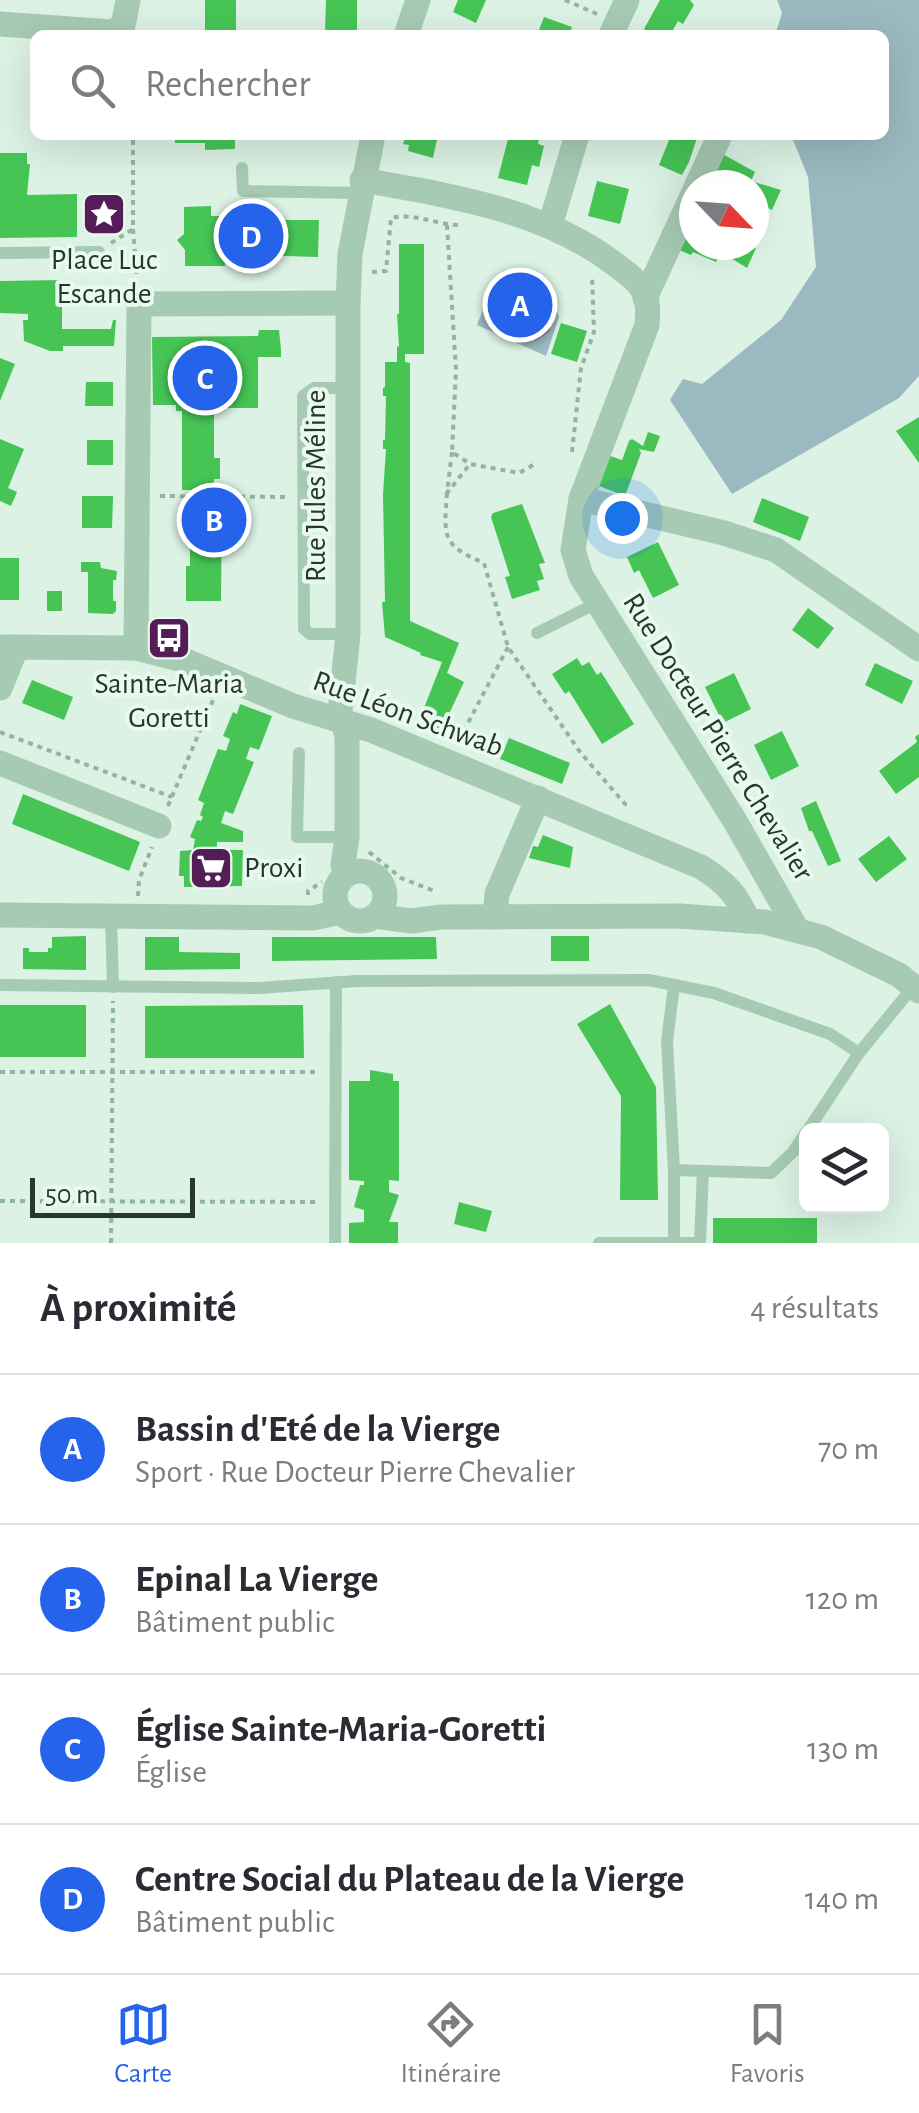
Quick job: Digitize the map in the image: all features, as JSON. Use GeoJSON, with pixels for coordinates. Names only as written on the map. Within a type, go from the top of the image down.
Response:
{"type":"FeatureCollection","features":[{"type":"Feature","properties":{"kind":"street"},"geometry":{"type":"LineString","coordinates":[[116,30],[123,26],[128,0]]}},
{"type":"Feature","properties":{"kind":"street"},"geometry":{"type":"LineString","coordinates":[[408,30],[418,0]]}},
{"type":"Feature","properties":{"kind":"street"},"geometry":{"type":"LineString","coordinates":[[0,24],[84,30]]}},
{"type":"Feature","properties":{"kind":"street","name":"Rue Jules Méline"},"geometry":{"type":"LineString","coordinates":[[346,886],[358,848],[347,837],[347,736],[340,712],[348,634],[348,303],[361,186],[372,140]]}},
{"type":"Feature","properties":{"kind":"street"},"geometry":{"type":"LineString","coordinates":[[550,226],[576,140]]}},
{"type":"Feature","properties":{"kind":"street"},"geometry":{"type":"LineString","coordinates":[[704,170],[718,140]]}},
{"type":"Feature","properties":{"kind":"street"},"geometry":{"type":"LineString","coordinates":[[361,186],[457,198],[550,226],[584,241],[604,256],[642,288],[645,298]]}},
{"type":"Feature","properties":{"kind":"street","name":"Rue Docteur Pierre Chevalier"},"geometry":{"type":"LineString","coordinates":[[679,224],[645,298],[647,325],[581,499],[573,550],[580,576],[735,821],[796,928]]}},
{"type":"Feature","properties":{"kind":"street"},"geometry":{"type":"LineString","coordinates":[[136,648],[139,304],[348,303]]}},
{"type":"Feature","properties":{"kind":"street"},"geometry":{"type":"LineString","coordinates":[[581,499],[724,532],[776,550],[919,648]]}},
{"type":"Feature","properties":{"kind":"street","name":"Rue Léon Schwab"},"geometry":{"type":"LineString","coordinates":[[6,647],[136,648],[186,661],[448,762],[701,867],[739,897],[748,921]]}},
{"type":"Feature","properties":{"kind":"street","name":"Rue Léon Schwab"},"geometry":{"type":"LineString","coordinates":[[0,688],[12,656],[6,647]]}},
{"type":"Feature","properties":{"kind":"street"},"geometry":{"type":"LineString","coordinates":[[0,763],[160,826]]}},
{"type":"Feature","properties":{"kind":"street"},"geometry":{"type":"LineString","coordinates":[[495,916],[497,894],[538,798]]}},
{"type":"Feature","properties":{"kind":"street","name":"Rue Jules Méline"},"geometry":{"type":"LineString","coordinates":[[346,886],[374,874],[385,889],[441,917]]}},
{"type":"Feature","properties":{"kind":"street"},"geometry":{"type":"LineString","coordinates":[[0,915],[275,916],[346,886],[357,921],[375,916],[411,921],[441,917],[680,916],[796,928],[821,936],[899,976],[916,989]]}},
{"type":"Feature","properties":{"kind":"street"},"geometry":{"type":"LineString","coordinates":[[375,916],[382,909],[385,889]]}},
{"type":"Feature","properties":{"kind":"lane"},"geometry":{"type":"LineString","coordinates":[[242,168],[244,191],[361,186]]}},
{"type":"Feature","properties":{"kind":"lane"},"geometry":{"type":"LineString","coordinates":[[0,254],[99,252]]}},
{"type":"Feature","properties":{"kind":"lane"},"geometry":{"type":"LineString","coordinates":[[348,388],[314,388],[303,396],[302,497],[304,628],[310,634],[348,634]]}},
{"type":"Feature","properties":{"kind":"lane"},"geometry":{"type":"LineString","coordinates":[[537,633],[597,603]]}},
{"type":"Feature","properties":{"kind":"lane"},"geometry":{"type":"LineString","coordinates":[[299,753],[297,838],[347,837]]}},
{"type":"Feature","properties":{"kind":"lane"},"geometry":{"type":"LineString","coordinates":[[112,916],[113,987]]}},
{"type":"Feature","properties":{"kind":"lane"},"geometry":{"type":"LineString","coordinates":[[0,985],[259,988],[336,982],[650,980],[714,993],[830,1034],[859,1053]]}},
{"type":"Feature","properties":{"kind":"lane"},"geometry":{"type":"LineString","coordinates":[[335,1243],[336,982]]}},
{"type":"Feature","properties":{"kind":"lane"},"geometry":{"type":"LineString","coordinates":[[674,985],[667,1042],[674,1242]]}},
{"type":"Feature","properties":{"kind":"lane"},"geometry":{"type":"LineString","coordinates":[[812,1123],[859,1053],[916,989]]}},
{"type":"Feature","properties":{"kind":"lane"},"geometry":{"type":"LineString","coordinates":[[674,1170],[770,1173],[799,1143]]}},
{"type":"Feature","properties":{"kind":"lane"},"geometry":{"type":"LineString","coordinates":[[600,1243],[700,1243],[703,1171]]}},
{"type":"Feature","properties":{"kind":"path"},"geometry":{"type":"LineString","coordinates":[[565,0],[617,19]]}},
{"type":"Feature","properties":{"kind":"path"},"geometry":{"type":"LineString","coordinates":[[133,140],[133,229],[139,304]]}},
{"type":"Feature","properties":{"kind":"path"},"geometry":{"type":"LineString","coordinates":[[349,275],[386,270],[391,218],[408,214],[447,225],[464,224]]}},
{"type":"Feature","properties":{"kind":"path"},"geometry":{"type":"LineString","coordinates":[[447,225],[456,370],[444,534],[457,551],[484,562],[508,647],[580,752],[625,804],[611,830]]}},
{"type":"Feature","properties":{"kind":"path"},"geometry":{"type":"LineString","coordinates":[[99,252],[133,229]]}},
{"type":"Feature","properties":{"kind":"path"},"geometry":{"type":"LineString","coordinates":[[572,454],[581,368],[594,332],[592,273],[604,256]]}},
{"type":"Feature","properties":{"kind":"path"},"geometry":{"type":"LineString","coordinates":[[452,452],[470,464],[520,473],[536,464]]}},
{"type":"Feature","properties":{"kind":"path"},"geometry":{"type":"LineString","coordinates":[[448,493],[470,464]]}},
{"type":"Feature","properties":{"kind":"path"},"geometry":{"type":"LineString","coordinates":[[136,496],[302,497]]}},
{"type":"Feature","properties":{"kind":"path"},"geometry":{"type":"LineString","coordinates":[[448,762],[508,647]]}},
{"type":"Feature","properties":{"kind":"path"},"geometry":{"type":"LineString","coordinates":[[138,900],[139,880],[213,700],[218,676]]}},
{"type":"Feature","properties":{"kind":"path"},"geometry":{"type":"LineString","coordinates":[[0,732],[172,798]]}},
{"type":"Feature","properties":{"kind":"path"},"geometry":{"type":"LineString","coordinates":[[111,1243],[113,987]]}},
{"type":"Feature","properties":{"kind":"path"},"geometry":{"type":"LineString","coordinates":[[0,1072],[336,1072]]}},
{"type":"Feature","properties":{"kind":"path"},"geometry":{"type":"LineString","coordinates":[[0,1201],[334,1202]]}},
{"type":"Feature","properties":{"kind":"shaded area"},"geometry":{"type":"Polygon","coordinates":[[[777,0],[919,0],[919,376],[899,398],[732,494],[670,400],[683,379],[702,384],[781,320],[816,267],[808,177],[793,140],[889,140],[889,30],[777,30],[782,13],[777,0]]]}},
{"type":"Feature","properties":{"kind":"shaded area"},"geometry":{"type":"Polygon","coordinates":[[[504,270],[549,292],[559,317],[546,356],[477,325],[493,284],[504,270]]]}},
{"type":"Feature","properties":{"kind":"shaded area"},"geometry":{"type":"Polygon","coordinates":[[[515,293],[524,293],[533,308],[547,317],[550,331],[535,341],[524,334],[520,322],[506,306],[515,293]]]}},
{"type":"Feature","properties":{"kind":"building"},"geometry":{"type":"Polygon","coordinates":[[[205,0],[236,0],[236,30],[205,30],[205,0]]]}},
{"type":"Feature","properties":{"kind":"building"},"geometry":{"type":"Polygon","coordinates":[[[326,0],[357,0],[357,30],[325,30],[326,0]]]}},
{"type":"Feature","properties":{"kind":"building"},"geometry":{"type":"Polygon","coordinates":[[[458,0],[486,0],[476,23],[453,12],[458,0]]]}},
{"type":"Feature","properties":{"kind":"building"},"geometry":{"type":"Polygon","coordinates":[[[660,0],[690,0],[694,5],[683,24],[678,21],[673,30],[644,29],[660,0]]]}},
{"type":"Feature","properties":{"kind":"building"},"geometry":{"type":"Polygon","coordinates":[[[544,17],[572,27],[571,30],[539,30],[544,17]]]}},
{"type":"Feature","properties":{"kind":"building"},"geometry":{"type":"Polygon","coordinates":[[[235,140],[235,149],[205,150],[205,143],[175,143],[235,140]]]}},
{"type":"Feature","properties":{"kind":"building"},"geometry":{"type":"Polygon","coordinates":[[[404,140],[437,140],[433,158],[408,151],[409,145],[403,144],[404,140]]]}},
{"type":"Feature","properties":{"kind":"building"},"geometry":{"type":"Polygon","coordinates":[[[508,140],[539,140],[538,144],[544,146],[539,167],[532,165],[527,185],[498,178],[508,140]]]}},
{"type":"Feature","properties":{"kind":"building"},"geometry":{"type":"Polygon","coordinates":[[[669,140],[696,140],[689,162],[679,174],[659,165],[669,140]]]}},
{"type":"Feature","properties":{"kind":"building"},"geometry":{"type":"Polygon","coordinates":[[[719,152],[751,170],[712,170],[719,152]]]}},
{"type":"Feature","properties":{"kind":"building"},"geometry":{"type":"Polygon","coordinates":[[[0,153],[27,153],[27,195],[77,194],[77,237],[0,238],[0,153]]]}},
{"type":"Feature","properties":{"kind":"building"},"geometry":{"type":"Polygon","coordinates":[[[597,181],[629,189],[620,224],[588,216],[597,181]]]}},
{"type":"Feature","properties":{"kind":"building"},"geometry":{"type":"Polygon","coordinates":[[[769,186],[781,190],[772,210],[769,209],[769,186]]]}},
{"type":"Feature","properties":{"kind":"building"},"geometry":{"type":"Polygon","coordinates":[[[211,206],[211,216],[222,216],[222,220],[319,220],[318,257],[225,254],[225,266],[185,266],[185,250],[177,240],[184,234],[184,207],[211,206]]]}},
{"type":"Feature","properties":{"kind":"building"},"geometry":{"type":"Polygon","coordinates":[[[399,244],[424,244],[424,354],[405,354],[405,362],[410,363],[410,621],[459,643],[447,673],[464,682],[441,731],[419,721],[442,662],[385,637],[383,388],[385,362],[397,362],[399,347],[399,244]]]}},
{"type":"Feature","properties":{"kind":"building"},"geometry":{"type":"Polygon","coordinates":[[[734,260],[751,260],[747,268],[734,260]]]}},
{"type":"Feature","properties":{"kind":"building"},"geometry":{"type":"Polygon","coordinates":[[[62,280],[62,329],[111,329],[116,320],[114,346],[63,346],[63,351],[50,351],[24,341],[23,320],[28,320],[28,314],[0,313],[0,281],[62,280]]]}},
{"type":"Feature","properties":{"kind":"building"},"geometry":{"type":"Polygon","coordinates":[[[561,323],[587,331],[577,362],[551,354],[561,323]]]}},
{"type":"Feature","properties":{"kind":"building"},"geometry":{"type":"Polygon","coordinates":[[[259,330],[279,330],[281,357],[258,357],[258,408],[214,408],[214,458],[220,458],[220,479],[214,479],[214,490],[182,490],[182,411],[176,411],[176,405],[153,405],[152,337],[258,336],[259,330]]]}},
{"type":"Feature","properties":{"kind":"building"},"geometry":{"type":"Polygon","coordinates":[[[0,358],[15,364],[0,401],[0,358]]]}},
{"type":"Feature","properties":{"kind":"building"},"geometry":{"type":"Polygon","coordinates":[[[86,382],[113,382],[113,406],[85,406],[86,382]]]}},
{"type":"Feature","properties":{"kind":"building"},"geometry":{"type":"Polygon","coordinates":[[[919,417],[919,463],[896,431],[919,417]]]}},
{"type":"Feature","properties":{"kind":"building"},"geometry":{"type":"Polygon","coordinates":[[[648,432],[660,436],[654,452],[639,449],[641,453],[625,496],[599,486],[610,456],[622,460],[629,441],[643,446],[648,432]]]}},
{"type":"Feature","properties":{"kind":"building"},"geometry":{"type":"Polygon","coordinates":[[[0,439],[24,449],[8,488],[17,492],[11,506],[0,501],[0,439]]]}},
{"type":"Feature","properties":{"kind":"building"},"geometry":{"type":"Polygon","coordinates":[[[87,440],[113,440],[113,465],[87,465],[87,440]]]}},
{"type":"Feature","properties":{"kind":"building"},"geometry":{"type":"Polygon","coordinates":[[[82,496],[113,496],[112,528],[82,528],[82,496]]]}},
{"type":"Feature","properties":{"kind":"building"},"geometry":{"type":"Polygon","coordinates":[[[762,498],[809,517],[800,541],[753,522],[762,498]]]}},
{"type":"Feature","properties":{"kind":"building"},"geometry":{"type":"Polygon","coordinates":[[[190,499],[222,499],[221,601],[186,601],[190,499]]]}},
{"type":"Feature","properties":{"kind":"building"},"geometry":{"type":"Polygon","coordinates":[[[522,504],[545,563],[539,564],[544,579],[537,581],[540,590],[512,599],[505,577],[510,576],[491,517],[522,504]]]}},
{"type":"Feature","properties":{"kind":"building"},"geometry":{"type":"Polygon","coordinates":[[[658,542],[679,585],[653,598],[639,570],[634,573],[627,557],[658,542]]]}},
{"type":"Feature","properties":{"kind":"building"},"geometry":{"type":"Polygon","coordinates":[[[0,558],[19,558],[19,600],[0,600],[0,558]]]}},
{"type":"Feature","properties":{"kind":"building"},"geometry":{"type":"Polygon","coordinates":[[[81,562],[100,562],[101,568],[117,571],[113,580],[113,614],[88,613],[88,572],[81,572],[81,562]]]}},
{"type":"Feature","properties":{"kind":"building"},"geometry":{"type":"Polygon","coordinates":[[[47,591],[62,591],[62,611],[47,611],[47,591]]]}},
{"type":"Feature","properties":{"kind":"building"},"geometry":{"type":"Polygon","coordinates":[[[808,608],[834,628],[818,649],[792,630],[808,608]]]}},
{"type":"Feature","properties":{"kind":"building"},"geometry":{"type":"Polygon","coordinates":[[[577,658],[582,666],[589,662],[597,675],[601,672],[634,724],[602,744],[569,691],[565,694],[552,674],[577,658]]]}},
{"type":"Feature","properties":{"kind":"building"},"geometry":{"type":"Polygon","coordinates":[[[875,663],[913,681],[902,704],[865,685],[875,663]]]}},
{"type":"Feature","properties":{"kind":"building"},"geometry":{"type":"Polygon","coordinates":[[[734,673],[751,709],[723,723],[705,687],[734,673]]]}},
{"type":"Feature","properties":{"kind":"building"},"geometry":{"type":"Polygon","coordinates":[[[32,680],[73,697],[64,720],[22,703],[32,680]]]}},
{"type":"Feature","properties":{"kind":"building"},"geometry":{"type":"Polygon","coordinates":[[[240,704],[272,716],[259,750],[250,747],[246,759],[254,762],[233,814],[225,811],[221,823],[243,831],[243,842],[217,842],[217,850],[243,850],[242,886],[184,887],[184,876],[179,876],[180,851],[193,850],[195,839],[190,837],[197,820],[203,817],[200,815],[204,803],[198,800],[218,749],[226,751],[230,739],[223,736],[240,704]]]}},
{"type":"Feature","properties":{"kind":"building"},"geometry":{"type":"Polygon","coordinates":[[[782,731],[799,766],[771,780],[754,745],[782,731]]]}},
{"type":"Feature","properties":{"kind":"building"},"geometry":{"type":"Polygon","coordinates":[[[919,734],[919,777],[896,794],[879,771],[917,742],[915,737],[919,734]]]}},
{"type":"Feature","properties":{"kind":"building"},"geometry":{"type":"Polygon","coordinates":[[[509,738],[570,763],[562,784],[500,759],[509,738]]]}},
{"type":"Feature","properties":{"kind":"building"},"geometry":{"type":"Polygon","coordinates":[[[23,794],[140,842],[129,871],[12,824],[23,794]]]}},
{"type":"Feature","properties":{"kind":"building"},"geometry":{"type":"Polygon","coordinates":[[[816,801],[841,861],[828,866],[801,808],[816,801]]]}},
{"type":"Feature","properties":{"kind":"building"},"geometry":{"type":"Polygon","coordinates":[[[543,835],[573,847],[570,868],[529,858],[543,835]]]}},
{"type":"Feature","properties":{"kind":"building"},"geometry":{"type":"Polygon","coordinates":[[[889,836],[907,859],[876,882],[858,859],[889,836]]]}},
{"type":"Feature","properties":{"kind":"building"},"geometry":{"type":"Polygon","coordinates":[[[86,936],[86,970],[23,969],[23,948],[29,948],[29,952],[48,952],[52,937],[86,936]]]}},
{"type":"Feature","properties":{"kind":"building"},"geometry":{"type":"Polygon","coordinates":[[[551,936],[589,936],[589,961],[551,961],[551,936]]]}},
{"type":"Feature","properties":{"kind":"building"},"geometry":{"type":"Polygon","coordinates":[[[145,937],[179,937],[179,952],[240,953],[240,969],[145,970],[145,937]]]}},
{"type":"Feature","properties":{"kind":"building"},"geometry":{"type":"Polygon","coordinates":[[[272,937],[436,937],[437,959],[272,961],[272,937]]]}},
{"type":"Feature","properties":{"kind":"building"},"geometry":{"type":"Polygon","coordinates":[[[610,1004],[656,1087],[658,1200],[620,1200],[621,1096],[577,1024],[610,1004]]]}},
{"type":"Feature","properties":{"kind":"building"},"geometry":{"type":"Polygon","coordinates":[[[0,1005],[86,1005],[86,1057],[0,1057],[0,1005]]]}},
{"type":"Feature","properties":{"kind":"building"},"geometry":{"type":"Polygon","coordinates":[[[303,1005],[304,1058],[145,1058],[145,1006],[303,1005]]]}},
{"type":"Feature","properties":{"kind":"building"},"geometry":{"type":"Polygon","coordinates":[[[370,1070],[393,1074],[393,1081],[399,1081],[399,1181],[389,1180],[389,1192],[399,1195],[389,1222],[398,1222],[398,1243],[349,1243],[349,1223],[364,1222],[364,1210],[354,1207],[364,1181],[349,1180],[349,1081],[370,1081],[370,1070]]]}},
{"type":"Feature","properties":{"kind":"building"},"geometry":{"type":"Polygon","coordinates":[[[459,1202],[492,1211],[486,1232],[454,1224],[459,1202]]]}},
{"type":"Feature","properties":{"kind":"building"},"geometry":{"type":"Polygon","coordinates":[[[713,1218],[817,1218],[817,1243],[713,1243],[713,1218]]]}},
{"type":"Feature","properties":{"kind":"place","name":"Place Luc Escande"},"geometry":{"type":"Point","coordinates":[104,214]}},
{"type":"Feature","properties":{"kind":"place","name":"Centre Social du Plateau de la Vierge"},"geometry":{"type":"Point","coordinates":[251,236]}},
{"type":"Feature","properties":{"kind":"place","name":"Bassin d'Eté de la Vierge"},"geometry":{"type":"Point","coordinates":[520,305]}},
{"type":"Feature","properties":{"kind":"place","name":"Église Sainte-Maria-Goretti"},"geometry":{"type":"Point","coordinates":[205,378]}},
{"type":"Feature","properties":{"kind":"place","name":"Epinal La Vierge"},"geometry":{"type":"Point","coordinates":[214,520]}},
{"type":"Feature","properties":{"kind":"place","name":"Sainte-Maria Goretti"},"geometry":{"type":"Point","coordinates":[169,638]}},
{"type":"Feature","properties":{"kind":"place","name":"Proxi"},"geometry":{"type":"Point","coordinates":[211,868]}}]}
